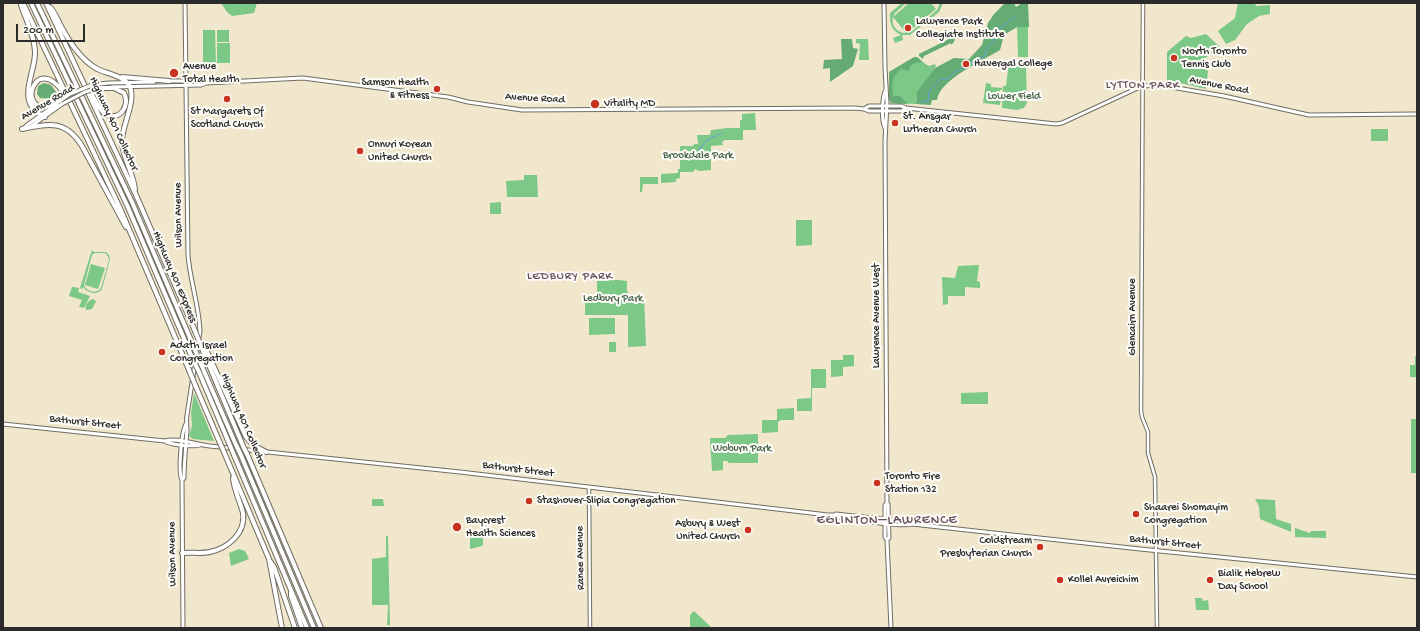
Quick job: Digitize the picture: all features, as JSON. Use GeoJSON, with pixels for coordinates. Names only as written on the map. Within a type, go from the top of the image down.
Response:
{"type":"FeatureCollection","features":[{"type":"Feature","properties":{"kind":"highway"},"geometry":{"type":"LineString","coordinates":[[22,3],[132,235],[269,559],[274,567],[295,628]]}},
{"type":"Feature","properties":{"kind":"highway"},"geometry":{"type":"LineString","coordinates":[[22,3],[34,42],[35,53],[28,86],[28,98],[33,108],[43,116]]}},
{"type":"Feature","properties":{"kind":"highway","name":"Highway 401 Express"},"geometry":{"type":"LineString","coordinates":[[31,3],[121,192],[307,628]]}},
{"type":"Feature","properties":{"kind":"highway","name":"Highway 401 Express"},"geometry":{"type":"LineString","coordinates":[[37,3],[132,202],[314,628]]}},
{"type":"Feature","properties":{"kind":"highway"},"geometry":{"type":"LineString","coordinates":[[46,3],[51,8],[75,50],[100,71],[122,79],[129,84],[131,100],[122,141],[125,157],[135,185],[136,193]]}},
{"type":"Feature","properties":{"kind":"highway","name":"Highway 401 Collector"},"geometry":{"type":"LineString","coordinates":[[46,3],[136,193],[321,627]]}},
{"type":"Feature","properties":{"kind":"highway"},"geometry":{"type":"LineString","coordinates":[[115,76],[169,81]]}},
{"type":"Feature","properties":{"kind":"highway"},"geometry":{"type":"LineString","coordinates":[[61,103],[46,106],[38,105],[34,101],[31,94],[34,84],[38,80],[44,78],[53,80],[70,102]]}},
{"type":"Feature","properties":{"kind":"highway"},"geometry":{"type":"LineString","coordinates":[[86,88],[106,114],[114,116],[119,115],[123,111],[127,102],[124,94],[114,88],[97,88]]}},
{"type":"Feature","properties":{"kind":"highway"},"geometry":{"type":"LineString","coordinates":[[22,129],[51,124],[67,129],[75,135],[86,152],[123,222],[132,235]]}},
{"type":"Feature","properties":{"kind":"highway"},"geometry":{"type":"LineString","coordinates":[[195,330],[204,345],[246,437],[253,445],[266,452]]}},
{"type":"Feature","properties":{"kind":"highway"},"geometry":{"type":"LineString","coordinates":[[182,553],[213,551],[226,546],[237,535],[242,526],[243,516],[234,485],[233,473]]}},
{"type":"Feature","properties":{"kind":"highway"},"geometry":{"type":"LineString","coordinates":[[269,559],[282,628]]}},
{"type":"Feature","properties":{"kind":"highway"},"geometry":{"type":"LineString","coordinates":[[291,589],[291,596],[302,628]]}},
{"type":"Feature","properties":{"kind":"main road","name":"Wilson Avenue"},"geometry":{"type":"LineString","coordinates":[[183,628],[182,480],[180,478],[184,428],[186,424],[200,331],[200,319],[191,280],[188,255],[185,3]]}},
{"type":"Feature","properties":{"kind":"main road","name":"Lawrence Avenue West"},"geometry":{"type":"LineString","coordinates":[[884,3],[887,94],[885,106],[887,503],[889,519],[889,538],[887,540]]}},
{"type":"Feature","properties":{"kind":"main road","name":"Avenue Road"},"geometry":{"type":"LineString","coordinates":[[22,129],[43,116],[75,92],[92,85],[169,81],[206,83],[311,79],[450,97],[468,102],[522,110],[864,109],[869,111],[902,111],[906,108]]}},
{"type":"Feature","properties":{"kind":"main road","name":"Avenue Road"},"geometry":{"type":"LineString","coordinates":[[61,103],[97,88],[129,84],[186,86],[202,85],[206,83]]}},
{"type":"Feature","properties":{"kind":"main road","name":"Avenue Road"},"geometry":{"type":"LineString","coordinates":[[864,109],[869,106],[901,106],[906,108],[1056,124],[1062,123],[1142,86],[1167,85],[1309,114],[1417,114]]}},
{"type":"Feature","properties":{"kind":"main road","name":"Bathurst Street"},"geometry":{"type":"LineString","coordinates":[[3,424],[164,441],[168,440],[200,445],[834,515],[836,514],[885,521],[889,524],[912,524],[1156,551],[1417,577]]}},
{"type":"Feature","properties":{"kind":"main road","name":"Lawrence Avenue West"},"geometry":{"type":"LineString","coordinates":[[887,503],[885,505],[885,537],[887,540],[891,628]]}},
{"type":"Feature","properties":{"kind":"main road","name":"Bathurst Street"},"geometry":{"type":"LineString","coordinates":[[885,521],[889,519],[912,524]]}},
{"type":"Feature","properties":{"kind":"street","name":"Glencairn Avenue"},"geometry":{"type":"LineString","coordinates":[[1143,3],[1141,411],[1142,418],[1148,432],[1148,453],[1155,477],[1157,628]]}},
{"type":"Feature","properties":{"kind":"street","name":"Ranee Avenue"},"geometry":{"type":"LineString","coordinates":[[588,487],[590,628]]}},
{"type":"Feature","properties":{"kind":"green space"},"geometry":{"type":"Polygon","coordinates":[[[221,3],[257,3],[254,13],[232,16],[227,12],[221,3]]]}},
{"type":"Feature","properties":{"kind":"green space"},"geometry":{"type":"Polygon","coordinates":[[[902,3],[906,3],[895,13],[893,17],[909,3],[931,3],[936,9],[907,33],[911,32],[937,10],[940,3],[943,3],[939,12],[910,35],[902,35],[903,40],[895,43],[893,38],[901,35],[895,31],[892,26],[890,13],[902,3]],[[893,17],[895,28],[900,32],[906,33],[893,17]]]}},
{"type":"Feature","properties":{"kind":"green space"},"geometry":{"type":"Polygon","coordinates":[[[1005,3],[1014,3],[1016,7],[1022,3],[1028,3],[1029,27],[1017,27],[1004,35],[1000,50],[963,71],[945,85],[937,100],[932,100],[931,105],[916,104],[917,92],[935,68],[954,58],[969,59],[982,45],[988,23],[994,14],[1005,3]]]}},
{"type":"Feature","properties":{"kind":"green space"},"geometry":{"type":"Polygon","coordinates":[[[1238,3],[1255,3],[1256,6],[1270,5],[1270,14],[1259,16],[1247,24],[1235,40],[1226,44],[1218,31],[1235,18],[1238,3]]]}},
{"type":"Feature","properties":{"kind":"green space"},"geometry":{"type":"Polygon","coordinates":[[[1017,27],[1028,27],[1028,57],[1018,57],[1017,27]]]}},
{"type":"Feature","properties":{"kind":"green space"},"geometry":{"type":"Polygon","coordinates":[[[203,30],[215,30],[216,63],[203,63],[203,30]]]}},
{"type":"Feature","properties":{"kind":"green space"},"geometry":{"type":"Polygon","coordinates":[[[217,30],[229,30],[229,42],[217,42],[217,30]]]}},
{"type":"Feature","properties":{"kind":"green space"},"geometry":{"type":"Polygon","coordinates":[[[1206,34],[1220,47],[1200,62],[1208,71],[1206,89],[1167,80],[1167,52],[1186,36],[1191,38],[1206,34]]]}},
{"type":"Feature","properties":{"kind":"green space"},"geometry":{"type":"Polygon","coordinates":[[[953,37],[955,38],[954,42],[951,45],[951,43],[924,56],[923,59],[919,56],[919,54],[953,37]]]}},
{"type":"Feature","properties":{"kind":"green space"},"geometry":{"type":"Polygon","coordinates":[[[841,39],[852,39],[853,48],[858,49],[853,66],[830,82],[830,68],[823,69],[824,60],[842,59],[841,39]]]}},
{"type":"Feature","properties":{"kind":"green space"},"geometry":{"type":"Polygon","coordinates":[[[856,39],[868,39],[869,60],[859,60],[860,44],[856,43],[856,39]]]}},
{"type":"Feature","properties":{"kind":"green space"},"geometry":{"type":"Polygon","coordinates":[[[217,43],[230,43],[230,63],[217,63],[217,43]]]}},
{"type":"Feature","properties":{"kind":"green space"},"geometry":{"type":"Polygon","coordinates":[[[914,57],[917,57],[923,62],[915,63],[910,66],[908,71],[901,69],[895,75],[892,84],[893,96],[900,96],[908,104],[891,103],[889,99],[889,72],[914,57]]]}},
{"type":"Feature","properties":{"kind":"green space"},"geometry":{"type":"Polygon","coordinates":[[[916,57],[929,66],[935,64],[936,66],[916,98],[916,104],[891,103],[889,99],[889,72],[916,57]]]}},
{"type":"Feature","properties":{"kind":"green space","name":"Lower Field"},"geometry":{"type":"Polygon","coordinates":[[[1009,63],[1023,65],[1026,68],[1027,103],[1024,108],[1017,110],[1002,108],[1003,86],[1006,86],[1009,63]]]}},
{"type":"Feature","properties":{"kind":"green space"},"geometry":{"type":"Polygon","coordinates":[[[44,83],[51,85],[59,96],[55,99],[40,98],[37,94],[38,86],[44,83]]]}},
{"type":"Feature","properties":{"kind":"green space"},"geometry":{"type":"Polygon","coordinates":[[[986,83],[991,84],[991,87],[1002,88],[1002,90],[1000,90],[1000,93],[1002,93],[1000,105],[983,103],[986,83]]]}},
{"type":"Feature","properties":{"kind":"green space","name":"Brookdale Park"},"geometry":{"type":"Polygon","coordinates":[[[755,113],[756,130],[743,130],[743,140],[725,140],[722,142],[723,145],[711,146],[711,170],[699,171],[695,169],[693,172],[680,172],[680,178],[676,179],[676,182],[661,183],[661,174],[678,173],[678,169],[680,169],[680,146],[693,146],[694,144],[698,144],[697,135],[710,135],[711,130],[740,128],[742,114],[755,113]]]}},
{"type":"Feature","properties":{"kind":"green space"},"geometry":{"type":"Polygon","coordinates":[[[1371,129],[1388,129],[1388,141],[1371,141],[1371,129]]]}},
{"type":"Feature","properties":{"kind":"green space"},"geometry":{"type":"Polygon","coordinates":[[[524,175],[537,175],[538,197],[507,197],[506,181],[524,180],[524,175]]]}},
{"type":"Feature","properties":{"kind":"green space","name":"Brookdale Park"},"geometry":{"type":"Polygon","coordinates":[[[640,177],[658,177],[658,184],[643,184],[642,192],[640,192],[640,177]]]}},
{"type":"Feature","properties":{"kind":"green space"},"geometry":{"type":"Polygon","coordinates":[[[501,202],[501,214],[490,214],[490,203],[501,202]]]}},
{"type":"Feature","properties":{"kind":"green space"},"geometry":{"type":"Polygon","coordinates":[[[796,220],[812,220],[812,245],[796,246],[796,220]]]}},
{"type":"Feature","properties":{"kind":"green space"},"geometry":{"type":"Polygon","coordinates":[[[92,250],[94,252],[106,252],[110,259],[102,289],[98,292],[92,293],[83,287],[82,289],[80,288],[92,250]],[[95,253],[92,255],[84,285],[87,289],[94,292],[101,288],[109,260],[105,253],[95,253]]]}},
{"type":"Feature","properties":{"kind":"green space"},"geometry":{"type":"Polygon","coordinates":[[[91,264],[105,268],[98,289],[85,285],[91,264]]]}},
{"type":"Feature","properties":{"kind":"green space"},"geometry":{"type":"Polygon","coordinates":[[[979,265],[977,281],[980,282],[980,288],[965,287],[965,296],[948,296],[948,304],[943,305],[942,277],[955,278],[958,266],[979,265]]]}},
{"type":"Feature","properties":{"kind":"green space","name":"Ledbury Park"},"geometry":{"type":"Polygon","coordinates":[[[597,280],[627,281],[629,296],[644,295],[646,346],[628,347],[628,315],[585,315],[585,299],[597,299],[597,280]]]}},
{"type":"Feature","properties":{"kind":"green space"},"geometry":{"type":"Polygon","coordinates":[[[72,287],[79,288],[78,292],[90,296],[84,308],[79,307],[82,300],[69,296],[72,287]]]}},
{"type":"Feature","properties":{"kind":"green space"},"geometry":{"type":"Polygon","coordinates":[[[93,299],[96,301],[92,309],[86,310],[87,303],[93,299]]]}},
{"type":"Feature","properties":{"kind":"green space"},"geometry":{"type":"Polygon","coordinates":[[[589,318],[615,318],[615,334],[589,335],[589,318]]]}},
{"type":"Feature","properties":{"kind":"green space"},"geometry":{"type":"Polygon","coordinates":[[[609,342],[616,342],[616,352],[609,352],[609,342]]]}},
{"type":"Feature","properties":{"kind":"green space"},"geometry":{"type":"Polygon","coordinates":[[[843,355],[854,355],[854,366],[843,367],[843,376],[831,377],[831,360],[843,360],[843,355]]]}},
{"type":"Feature","properties":{"kind":"green space"},"geometry":{"type":"Polygon","coordinates":[[[1415,356],[1417,356],[1417,377],[1410,377],[1410,365],[1415,365],[1415,356]]]}},
{"type":"Feature","properties":{"kind":"green space"},"geometry":{"type":"Polygon","coordinates":[[[811,369],[826,369],[826,388],[812,388],[812,411],[797,411],[797,399],[811,398],[811,369]]]}},
{"type":"Feature","properties":{"kind":"green space"},"geometry":{"type":"Polygon","coordinates":[[[988,392],[988,404],[961,404],[961,393],[988,392]]]}},
{"type":"Feature","properties":{"kind":"green space"},"geometry":{"type":"Polygon","coordinates":[[[194,393],[214,441],[193,439],[189,436],[192,426],[191,413],[194,393]]]}},
{"type":"Feature","properties":{"kind":"green space","name":"Woburn Park"},"geometry":{"type":"Polygon","coordinates":[[[794,408],[794,420],[781,420],[778,422],[778,432],[762,433],[762,420],[777,420],[777,409],[794,408]]]}},
{"type":"Feature","properties":{"kind":"green space"},"geometry":{"type":"Polygon","coordinates":[[[1411,419],[1417,419],[1416,473],[1411,473],[1411,419]]]}},
{"type":"Feature","properties":{"kind":"green space","name":"Woburn Park"},"geometry":{"type":"Polygon","coordinates":[[[758,434],[758,463],[729,463],[727,461],[723,461],[723,470],[712,471],[710,438],[725,438],[728,435],[758,434]]]}},
{"type":"Feature","properties":{"kind":"green space"},"geometry":{"type":"Polygon","coordinates":[[[372,499],[383,499],[384,506],[372,506],[372,499]]]}},
{"type":"Feature","properties":{"kind":"green space"},"geometry":{"type":"Polygon","coordinates":[[[1255,499],[1275,500],[1276,519],[1291,524],[1291,532],[1260,519],[1259,506],[1255,499]]]}},
{"type":"Feature","properties":{"kind":"green space"},"geometry":{"type":"Polygon","coordinates":[[[1295,528],[1310,533],[1311,531],[1326,531],[1326,538],[1295,537],[1295,528]]]}},
{"type":"Feature","properties":{"kind":"green space"},"geometry":{"type":"Polygon","coordinates":[[[470,532],[483,535],[482,546],[470,549],[470,532]]]}},
{"type":"Feature","properties":{"kind":"green space"},"geometry":{"type":"Polygon","coordinates":[[[386,536],[388,536],[390,625],[387,625],[388,605],[372,605],[372,559],[386,557],[386,536]]]}},
{"type":"Feature","properties":{"kind":"green space"},"geometry":{"type":"Polygon","coordinates":[[[239,549],[245,551],[249,559],[231,566],[229,553],[239,549]]]}},
{"type":"Feature","properties":{"kind":"green space"},"geometry":{"type":"Polygon","coordinates":[[[1195,598],[1202,598],[1203,601],[1208,600],[1209,610],[1196,610],[1195,598]]]}},
{"type":"Feature","properties":{"kind":"green space"},"geometry":{"type":"Polygon","coordinates":[[[694,611],[712,628],[690,628],[690,615],[694,611]]]}},
{"type":"Feature","properties":{"kind":"waterway"},"geometry":{"type":"LineString","coordinates":[[921,102],[928,101],[929,91],[941,79],[948,79],[954,72],[963,69],[965,64],[985,56],[986,50],[994,41],[995,32],[1015,17]]}},
{"type":"Feature","properties":{"kind":"waterway"},"geometry":{"type":"LineString","coordinates":[[699,150],[707,140],[722,133]]}},
{"type":"Feature","properties":{"kind":"place","name":"Lawrence Park Collegiate Institute"},"geometry":{"type":"Point","coordinates":[908,28]}},
{"type":"Feature","properties":{"kind":"place","name":"North Toronto Tennis Club"},"geometry":{"type":"Point","coordinates":[1174,58]}},
{"type":"Feature","properties":{"kind":"place","name":"Havergal College"},"geometry":{"type":"Point","coordinates":[966,64]}},
{"type":"Feature","properties":{"kind":"place","name":"Avenue Total Health"},"geometry":{"type":"Point","coordinates":[174,73]}},
{"type":"Feature","properties":{"kind":"place","name":"Samson Health & Fitness"},"geometry":{"type":"Point","coordinates":[437,89]}},
{"type":"Feature","properties":{"kind":"place","name":"St Margarets Of Scotland Church"},"geometry":{"type":"Point","coordinates":[227,99]}},
{"type":"Feature","properties":{"kind":"place","name":"Vitality MD"},"geometry":{"type":"Point","coordinates":[595,104]}},
{"type":"Feature","properties":{"kind":"place","name":"St. Ansgar Lutheran Church"},"geometry":{"type":"Point","coordinates":[895,123]}},
{"type":"Feature","properties":{"kind":"place","name":"Onnuri Korean United Church"},"geometry":{"type":"Point","coordinates":[360,151]}},
{"type":"Feature","properties":{"kind":"place","name":"Adath Israel Congregation"},"geometry":{"type":"Point","coordinates":[162,352]}},
{"type":"Feature","properties":{"kind":"place","name":"Toronto Fire Station 132"},"geometry":{"type":"Point","coordinates":[877,483]}},
{"type":"Feature","properties":{"kind":"place","name":"Stashover-Slipia Congregation"},"geometry":{"type":"Point","coordinates":[529,501]}},
{"type":"Feature","properties":{"kind":"place","name":"Shaarei Shomayim Congregation"},"geometry":{"type":"Point","coordinates":[1136,514]}},
{"type":"Feature","properties":{"kind":"place","name":"Baycrest Health Sciences"},"geometry":{"type":"Point","coordinates":[457,527]}},
{"type":"Feature","properties":{"kind":"place","name":"Asbury & West United Church"},"geometry":{"type":"Point","coordinates":[748,530]}},
{"type":"Feature","properties":{"kind":"place","name":"Coldstream Presbyterian Church"},"geometry":{"type":"Point","coordinates":[1040,547]}},
{"type":"Feature","properties":{"kind":"place","name":"Kollel Avreichim"},"geometry":{"type":"Point","coordinates":[1060,580]}},
{"type":"Feature","properties":{"kind":"place","name":"Bialik Hebrew Day School"},"geometry":{"type":"Point","coordinates":[1210,580]}},
{"type":"Feature","properties":{"kind":"district","name":"LYTTON PARK"},"geometry":{"type":"Point","coordinates":[1143,86]}},
{"type":"Feature","properties":{"kind":"district","name":"LEDBURY PARK"},"geometry":{"type":"Point","coordinates":[570,277]}},
{"type":"Feature","properties":{"kind":"district","name":"EGLINTON–LAWRENCE"},"geometry":{"type":"Point","coordinates":[887,521]}}]}
